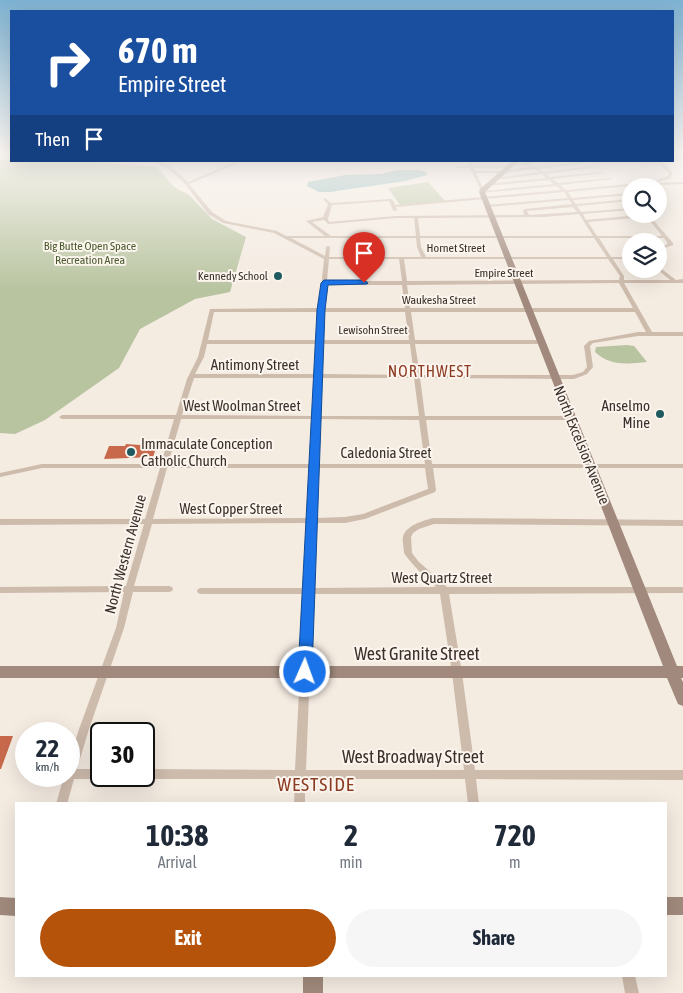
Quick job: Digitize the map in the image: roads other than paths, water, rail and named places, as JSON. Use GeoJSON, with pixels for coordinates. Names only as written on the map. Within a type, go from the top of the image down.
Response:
{"type":"FeatureCollection","features":[{"type":"Feature","properties":{"kind":"street"},"geometry":{"type":"LineString","coordinates":[[197,197],[210,213],[225,222],[275,232],[285,237],[622,236]]}},
{"type":"Feature","properties":{"kind":"street"},"geometry":{"type":"LineString","coordinates":[[394,206],[446,197]]}},
{"type":"Feature","properties":{"kind":"street","name":"North Excelsior Avenue"},"geometry":{"type":"LineString","coordinates":[[486,197],[613,523],[677,672],[683,700]]}},
{"type":"Feature","properties":{"kind":"street"},"geometry":{"type":"LineString","coordinates":[[488,206],[570,199],[620,197]]}},
{"type":"Feature","properties":{"kind":"street"},"geometry":{"type":"LineString","coordinates":[[527,216],[525,210],[576,206],[622,198]]}},
{"type":"Feature","properties":{"kind":"street"},"geometry":{"type":"LineString","coordinates":[[325,199],[330,204],[391,200],[396,217]]}},
{"type":"Feature","properties":{"kind":"street"},"geometry":{"type":"LineString","coordinates":[[570,199],[622,276],[621,283],[650,334],[683,334]]}},
{"type":"Feature","properties":{"kind":"street"},"geometry":{"type":"LineString","coordinates":[[327,220],[330,204]]}},
{"type":"Feature","properties":{"kind":"street"},"geometry":{"type":"LineString","coordinates":[[330,237],[308,221],[396,217],[527,216],[622,210]]}},
{"type":"Feature","properties":{"kind":"street"},"geometry":{"type":"LineString","coordinates":[[416,217],[420,247],[424,258]]}},
{"type":"Feature","properties":{"kind":"street"},"geometry":{"type":"LineString","coordinates":[[585,221],[622,217]]}},
{"type":"Feature","properties":{"kind":"street"},"geometry":{"type":"LineString","coordinates":[[653,223],[661,233]]}},
{"type":"Feature","properties":{"kind":"street","name":"Hornet Street"},"geometry":{"type":"LineString","coordinates":[[285,237],[326,258],[622,258]]}},
{"type":"Feature","properties":{"kind":"street"},"geometry":{"type":"LineString","coordinates":[[299,802],[321,310],[328,247]]}},
{"type":"Feature","properties":{"kind":"street"},"geometry":{"type":"LineString","coordinates":[[401,258],[429,466]]}},
{"type":"Feature","properties":{"kind":"street"},"geometry":{"type":"LineString","coordinates":[[667,274],[675,281]]}},
{"type":"Feature","properties":{"kind":"street","name":"Empire Street"},"geometry":{"type":"LineString","coordinates":[[324,283],[621,283],[683,281]]}},
{"type":"Feature","properties":{"kind":"street","name":"Waukesha Street"},"geometry":{"type":"LineString","coordinates":[[212,310],[636,310]]}},
{"type":"Feature","properties":{"kind":"street","name":"North Western Avenue"},"geometry":{"type":"LineString","coordinates":[[80,744],[120,628],[129,589],[164,466],[192,376],[201,357],[212,310]]}},
{"type":"Feature","properties":{"kind":"street","name":"Antimony Street"},"geometry":{"type":"LineString","coordinates":[[192,376],[578,376],[588,370],[591,363],[587,349],[588,344],[610,338],[650,334]]}},
{"type":"Feature","properties":{"kind":"street","name":"Lewisohn Street"},"geometry":{"type":"LineString","coordinates":[[204,342],[542,342]]}},
{"type":"Feature","properties":{"kind":"street","name":"West Woolman Street"},"geometry":{"type":"LineString","coordinates":[[62,417],[572,418]]}},
{"type":"Feature","properties":{"kind":"street","name":"Caledonia Street"},"geometry":{"type":"LineString","coordinates":[[0,475],[42,466],[683,466]]}},
{"type":"Feature","properties":{"kind":"street","name":"West Copper Street"},"geometry":{"type":"LineString","coordinates":[[0,522],[311,522],[353,519],[432,490],[429,466]]}},
{"type":"Feature","properties":{"kind":"street"},"geometry":{"type":"LineString","coordinates":[[474,802],[444,590],[416,564],[408,553],[407,537],[410,531],[416,527],[433,522],[683,522]]}},
{"type":"Feature","properties":{"kind":"street"},"geometry":{"type":"LineString","coordinates":[[0,590],[169,589]]}},
{"type":"Feature","properties":{"kind":"street","name":"West Quartz Street"},"geometry":{"type":"LineString","coordinates":[[200,591],[683,590]]}},
{"type":"Feature","properties":{"kind":"street","name":"West Granite Street"},"geometry":{"type":"LineString","coordinates":[[0,672],[677,672]]}},
{"type":"Feature","properties":{"kind":"street","name":"West Broadway Street"},"geometry":{"type":"LineString","coordinates":[[155,774],[683,775]]}},
{"type":"Feature","properties":{"kind":"street","name":"North Western Avenue"},"geometry":{"type":"LineString","coordinates":[[62,802],[66,787]]}},
{"type":"Feature","properties":{"kind":"street"},"geometry":{"type":"LineString","coordinates":[[0,906],[15,906]]}},
{"type":"Feature","properties":{"kind":"street"},"geometry":{"type":"LineString","coordinates":[[667,906],[683,906]]}},
{"type":"Feature","properties":{"kind":"street"},"geometry":{"type":"LineString","coordinates":[[313,977],[313,993]]}},
{"type":"Feature","properties":{"kind":"street"},"geometry":{"type":"LineString","coordinates":[[628,977],[632,993]]}},
{"type":"Feature","properties":{"kind":"place","name":"Kennedy School"},"geometry":{"type":"Point","coordinates":[278,276]}},
{"type":"Feature","properties":{"kind":"place","name":"Anselmo Mine"},"geometry":{"type":"Point","coordinates":[660,414]}},
{"type":"Feature","properties":{"kind":"place","name":"Immaculate Conception Catholic Church"},"geometry":{"type":"Point","coordinates":[131,452]}},
{"type":"Feature","properties":{"kind":"district","name":"NORTHWEST"},"geometry":{"type":"Point","coordinates":[430,371]}},
{"type":"Feature","properties":{"kind":"district","name":"WESTSIDE"},"geometry":{"type":"Point","coordinates":[316,784]}},
{"type":"Feature","properties":{"kind":"park label","name":"Big Butte Open Space Recreation Area"},"geometry":{"type":"Point","coordinates":[90,253]}}]}
